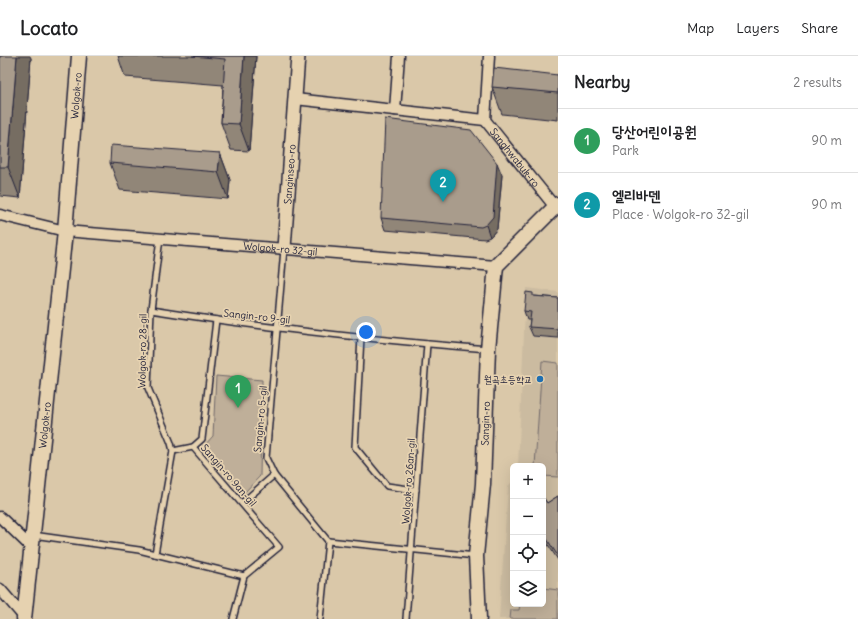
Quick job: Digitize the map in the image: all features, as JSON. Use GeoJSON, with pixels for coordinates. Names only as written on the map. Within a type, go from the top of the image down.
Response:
{"type":"FeatureCollection","features":[{"type":"Feature","properties":{"kind":"main road","name":"Wolgok-ro"},"geometry":{"type":"LineString","coordinates":[[24,618],[65,231],[79,56]]}},
{"type":"Feature","properties":{"kind":"main road"},"geometry":{"type":"LineString","coordinates":[[496,266],[557,206]]}},
{"type":"Feature","properties":{"kind":"main road","name":"Sangin-ro"},"geometry":{"type":"LineString","coordinates":[[479,619],[476,556],[483,484],[488,349],[496,266]]}},
{"type":"Feature","properties":{"kind":"street","name":"Sanginseo-ro"},"geometry":{"type":"LineString","coordinates":[[284,248],[298,56]]}},
{"type":"Feature","properties":{"kind":"street"},"geometry":{"type":"LineString","coordinates":[[395,110],[399,56]]}},
{"type":"Feature","properties":{"kind":"street","name":"Sanghwabuk-ro"},"geometry":{"type":"LineString","coordinates":[[490,56],[485,120],[557,206]]}},
{"type":"Feature","properties":{"kind":"street"},"geometry":{"type":"LineString","coordinates":[[295,99],[485,120]]}},
{"type":"Feature","properties":{"kind":"street"},"geometry":{"type":"LineString","coordinates":[[0,214],[65,231]]}},
{"type":"Feature","properties":{"kind":"street","name":"Wolgok-ro 32-gil"},"geometry":{"type":"LineString","coordinates":[[65,231],[496,266]]}},
{"type":"Feature","properties":{"kind":"street"},"geometry":{"type":"LineString","coordinates":[[0,517],[32,541]]}},
{"type":"Feature","properties":{"kind":"street"},"geometry":{"type":"LineString","coordinates":[[0,589],[24,618]]}},
{"type":"Feature","properties":{"kind":"lane","name":"Wolgok-ro 28-gil"},"geometry":{"type":"LineString","coordinates":[[155,554],[173,451],[171,442],[148,388],[151,310],[160,238]]}},
{"type":"Feature","properties":{"kind":"lane","name":"Sangin-ro 5-gil"},"geometry":{"type":"LineString","coordinates":[[284,248],[276,327],[266,458],[274,475],[328,541]]}},
{"type":"Feature","properties":{"kind":"lane","name":"Sangin-ro 9-gil"},"geometry":{"type":"LineString","coordinates":[[151,310],[216,320],[361,337],[488,349]]}},
{"type":"Feature","properties":{"kind":"lane","name":"Sangin-ro 9an-gil"},"geometry":{"type":"LineString","coordinates":[[216,320],[202,439],[193,447],[279,547],[244,576]]}},
{"type":"Feature","properties":{"kind":"lane"},"geometry":{"type":"LineString","coordinates":[[361,337],[355,447],[387,486],[416,490]]}},
{"type":"Feature","properties":{"kind":"lane","name":"Wolgok-ro 26an-gil"},"geometry":{"type":"LineString","coordinates":[[406,619],[427,344]]}},
{"type":"Feature","properties":{"kind":"lane"},"geometry":{"type":"LineString","coordinates":[[173,451],[193,447]]}},
{"type":"Feature","properties":{"kind":"lane"},"geometry":{"type":"LineString","coordinates":[[242,503],[274,475]]}},
{"type":"Feature","properties":{"kind":"lane"},"geometry":{"type":"LineString","coordinates":[[32,541],[139,550],[244,576],[233,619]]}},
{"type":"Feature","properties":{"kind":"lane"},"geometry":{"type":"LineString","coordinates":[[320,619],[328,541],[412,551],[476,556]]}},
{"type":"Feature","properties":{"kind":"shaded area","name":"월곡초등학교"},"geometry":{"type":"Polygon","coordinates":[[[526,288],[558,292],[558,619],[499,619],[508,486],[510,484],[510,607],[546,607],[546,463],[518,463],[526,288]]]}},
{"type":"Feature","properties":{"kind":"shaded area"},"geometry":{"type":"Polygon","coordinates":[[[542,361],[558,363],[558,477],[546,476],[546,463],[535,463],[542,361]]]}},
{"type":"Feature","properties":{"kind":"shaded area"},"geometry":{"type":"Polygon","coordinates":[[[216,376],[262,380],[260,476],[244,493],[204,446],[213,436],[216,376]]]}},
{"type":"Feature","properties":{"kind":"shaded area"},"geometry":{"type":"Polygon","coordinates":[[[546,588],[558,590],[558,619],[510,619],[511,610],[519,610],[520,607],[546,607],[546,588]]]}},
{"type":"Feature","properties":{"kind":"building"},"geometry":{"type":"Polygon","coordinates":[[[0,56],[17,56],[8,167],[0,167],[0,56]]]}},
{"type":"Feature","properties":{"kind":"building"},"geometry":{"type":"Polygon","coordinates":[[[192,56],[244,56],[239,124],[221,123],[225,59],[192,56]]]}},
{"type":"Feature","properties":{"kind":"building"},"geometry":{"type":"Polygon","coordinates":[[[494,68],[558,75],[558,93],[492,87],[494,68]]]}},
{"type":"Feature","properties":{"kind":"building"},"geometry":{"type":"Polygon","coordinates":[[[385,119],[471,130],[497,163],[493,217],[486,225],[481,227],[381,218],[385,119]]]}},
{"type":"Feature","properties":{"kind":"building"},"geometry":{"type":"Polygon","coordinates":[[[111,145],[220,153],[218,172],[110,163],[111,145]]]}},
{"type":"Feature","properties":{"kind":"building"},"geometry":{"type":"Polygon","coordinates":[[[526,292],[533,293],[533,296],[558,298],[558,329],[529,327],[531,312],[524,311],[526,292]]]}},
{"type":"Feature","properties":{"kind":"building"},"geometry":{"type":"Polygon","coordinates":[[[558,496],[558,556],[546,538],[546,502],[547,503],[558,496]]]}},
{"type":"Feature","properties":{"kind":"place","name":"엘리바덴"},"geometry":{"type":"Point","coordinates":[443,202]}},
{"type":"Feature","properties":{"kind":"place","name":"월곡초등학교"},"geometry":{"type":"Point","coordinates":[540,379]}},
{"type":"Feature","properties":{"kind":"place","name":"당산어린이공원"},"geometry":{"type":"Point","coordinates":[238,408]}}]}
